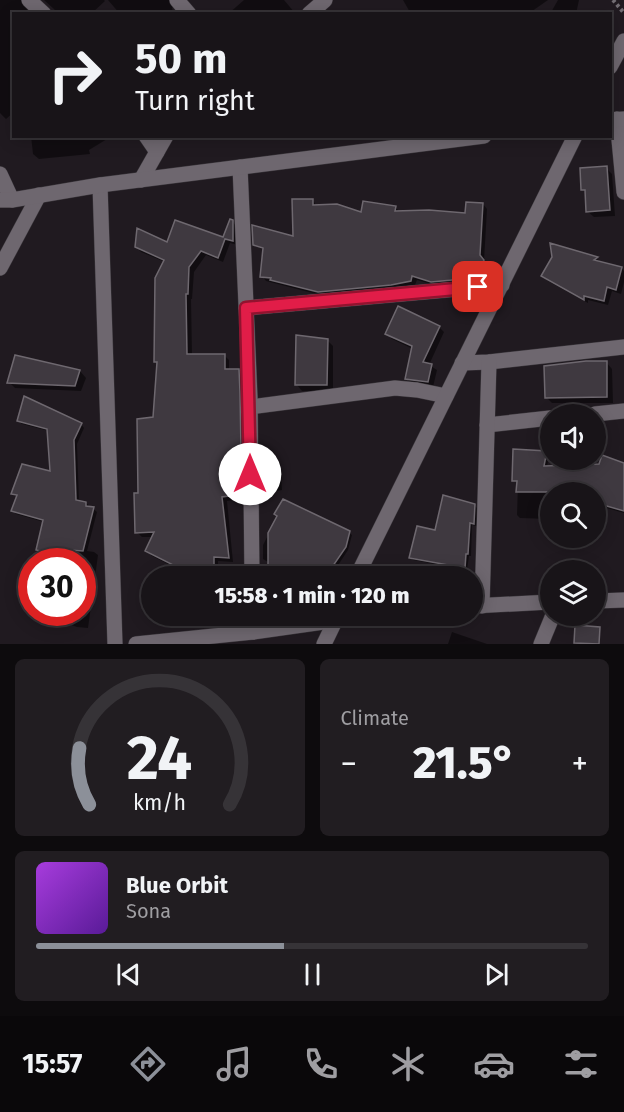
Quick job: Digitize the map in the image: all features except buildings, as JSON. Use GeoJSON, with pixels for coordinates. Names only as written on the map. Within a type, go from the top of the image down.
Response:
{"type":"FeatureCollection","features":[{"type":"Feature","properties":{"kind":"street"},"geometry":{"type":"LineString","coordinates":[[29,0],[42,12]]}},
{"type":"Feature","properties":{"kind":"street"},"geometry":{"type":"LineString","coordinates":[[177,0],[187,12]]}},
{"type":"Feature","properties":{"kind":"street"},"geometry":{"type":"LineString","coordinates":[[312,12],[325,4]]}},
{"type":"Feature","properties":{"kind":"street"},"geometry":{"type":"LineString","coordinates":[[612,63],[624,41]]}},
{"type":"Feature","properties":{"kind":"street"},"geometry":{"type":"LineString","coordinates":[[617,120],[624,192]]}},
{"type":"Feature","properties":{"kind":"street"},"geometry":{"type":"LineString","coordinates":[[147,138],[157,152]]}},
{"type":"Feature","properties":{"kind":"street"},"geometry":{"type":"LineString","coordinates":[[141,180],[165,138]]}},
{"type":"Feature","properties":{"kind":"street"},"geometry":{"type":"LineString","coordinates":[[0,174],[6,200],[100,185],[458,138]]}},
{"type":"Feature","properties":{"kind":"street"},"geometry":{"type":"LineString","coordinates":[[362,566],[574,138]]}},
{"type":"Feature","properties":{"kind":"street"},"geometry":{"type":"LineString","coordinates":[[240,167],[250,407],[252,566]]}},
{"type":"Feature","properties":{"kind":"street"},"geometry":{"type":"LineString","coordinates":[[100,185],[115,644]]}},
{"type":"Feature","properties":{"kind":"street"},"geometry":{"type":"LineString","coordinates":[[0,267],[39,195]]}},
{"type":"Feature","properties":{"kind":"street"},"geometry":{"type":"LineString","coordinates":[[246,308],[502,285]]}},
{"type":"Feature","properties":{"kind":"street"},"geometry":{"type":"LineString","coordinates":[[462,363],[624,347]]}},
{"type":"Feature","properties":{"kind":"street"},"geometry":{"type":"LineString","coordinates":[[479,566],[489,362]]}},
{"type":"Feature","properties":{"kind":"street"},"geometry":{"type":"LineString","coordinates":[[250,407],[395,388],[446,396]]}},
{"type":"Feature","properties":{"kind":"street"},"geometry":{"type":"LineString","coordinates":[[606,413],[624,411]]}},
{"type":"Feature","properties":{"kind":"street"},"geometry":{"type":"LineString","coordinates":[[487,424],[540,419]]}},
{"type":"Feature","properties":{"kind":"street"},"geometry":{"type":"LineString","coordinates":[[606,601],[624,600]]}},
{"type":"Feature","properties":{"kind":"street"},"geometry":{"type":"LineString","coordinates":[[483,606],[540,603]]}},
{"type":"Feature","properties":{"kind":"street"},"geometry":{"type":"LineString","coordinates":[[253,626],[253,632]]}},
{"type":"Feature","properties":{"kind":"street"},"geometry":{"type":"LineString","coordinates":[[136,644],[253,632],[287,626]]}},
{"type":"Feature","properties":{"kind":"street"},"geometry":{"type":"LineString","coordinates":[[324,644],[333,626]]}},
{"type":"Feature","properties":{"kind":"street"},"geometry":{"type":"LineString","coordinates":[[541,644],[548,626]]}},
{"type":"Feature","properties":{"kind":"path"},"geometry":{"type":"LineString","coordinates":[[613,0],[624,13]]}},
{"type":"Feature","properties":{"kind":"route"},"geometry":{"type":"LineString","coordinates":[[250,474],[250,397],[246,308],[478,287]]}}]}
